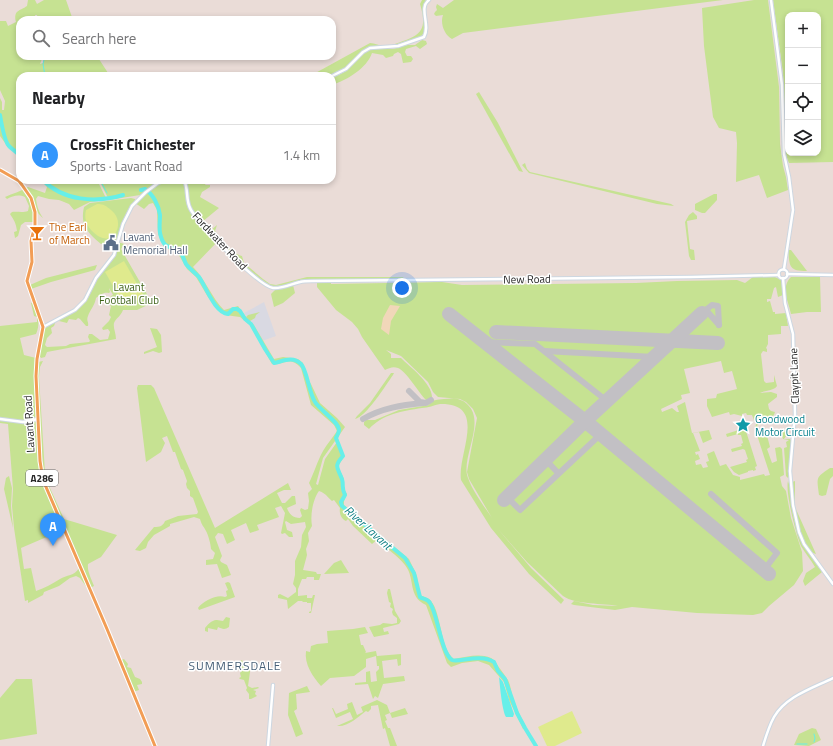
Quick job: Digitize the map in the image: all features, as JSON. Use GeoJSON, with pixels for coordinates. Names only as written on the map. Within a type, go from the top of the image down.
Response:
{"type":"FeatureCollection","features":[{"type":"Feature","properties":{"kind":"main road"},"geometry":{"type":"LineString","coordinates":[[0,170],[16,179]]}},
{"type":"Feature","properties":{"kind":"main road"},"geometry":{"type":"LineString","coordinates":[[22,184],[31,198],[34,208],[35,225],[30,245],[32,262],[27,282],[43,327]]}},
{"type":"Feature","properties":{"kind":"main road","name":"Lavant Road"},"geometry":{"type":"LineString","coordinates":[[43,327],[36,364],[40,467],[45,487],[94,598],[155,746]]}},
{"type":"Feature","properties":{"kind":"street"},"geometry":{"type":"LineString","coordinates":[[336,74],[346,69],[363,52],[370,48],[393,47],[424,37],[427,28],[424,8],[425,4],[429,0]]}},
{"type":"Feature","properties":{"kind":"street"},"geometry":{"type":"LineString","coordinates":[[771,0],[782,85],[784,154],[789,177],[793,210],[784,269],[780,271],[779,275],[783,278],[786,278],[788,274],[833,275]]}},
{"type":"Feature","properties":{"kind":"street"},"geometry":{"type":"LineString","coordinates":[[43,327],[75,310],[85,300],[96,278],[114,255],[119,237],[129,212],[136,202],[157,184]]}},
{"type":"Feature","properties":{"kind":"street","name":"Fordwater Road"},"geometry":{"type":"LineString","coordinates":[[186,184],[188,204],[194,215],[239,263],[262,283],[276,288]]}},
{"type":"Feature","properties":{"kind":"street"},"geometry":{"type":"LineString","coordinates":[[784,269],[788,274]]}},
{"type":"Feature","properties":{"kind":"street","name":"New Road"},"geometry":{"type":"LineString","coordinates":[[276,288],[312,281],[779,275]]}},
{"type":"Feature","properties":{"kind":"street","name":"Claypit Lane"},"geometry":{"type":"LineString","coordinates":[[783,278],[785,303],[793,334],[795,415],[790,471],[793,505],[799,532],[804,544],[833,584]]}},
{"type":"Feature","properties":{"kind":"street"},"geometry":{"type":"LineString","coordinates":[[1,419],[23,422],[38,419]]}},
{"type":"Feature","properties":{"kind":"street"},"geometry":{"type":"LineString","coordinates":[[763,746],[775,715],[784,705],[797,696],[833,678]]}},
{"type":"Feature","properties":{"kind":"street"},"geometry":{"type":"LineString","coordinates":[[268,746],[273,685]]}},
{"type":"Feature","properties":{"kind":"shaded area"},"geometry":{"type":"Polygon","coordinates":[[[264,302],[276,336],[262,341],[254,325],[244,313],[264,302]]]}},
{"type":"Feature","properties":{"kind":"green space"},"geometry":{"type":"Polygon","coordinates":[[[28,0],[35,0],[37,4],[44,0],[66,0],[72,16],[16,16],[16,22],[15,15],[16,13],[27,6],[28,0]]]}},
{"type":"Feature","properties":{"kind":"green space"},"geometry":{"type":"Polygon","coordinates":[[[422,0],[427,0],[424,4],[425,29],[422,36],[392,46],[370,47],[345,69],[336,74],[336,72],[317,72],[370,43],[390,46],[416,35],[420,32],[423,23],[420,4],[422,0]]]}},
{"type":"Feature","properties":{"kind":"green space"},"geometry":{"type":"Polygon","coordinates":[[[454,0],[723,0],[463,33],[452,39],[447,35],[443,28],[443,15],[436,16],[434,14],[437,10],[437,4],[443,8],[454,0]]]}},
{"type":"Feature","properties":{"kind":"green space"},"geometry":{"type":"Polygon","coordinates":[[[754,0],[768,0],[779,87],[780,144],[788,190],[767,198],[759,175],[736,182],[736,132],[719,128],[713,117],[704,46],[702,8],[754,0]]]}},
{"type":"Feature","properties":{"kind":"green space"},"geometry":{"type":"Polygon","coordinates":[[[773,0],[833,0],[833,162],[789,163],[786,156],[821,156],[821,12],[785,12],[785,110],[783,73],[773,0]]]}},
{"type":"Feature","properties":{"kind":"green space"},"geometry":{"type":"Polygon","coordinates":[[[0,21],[6,21],[8,26],[16,22],[16,60],[42,60],[40,64],[43,63],[43,60],[100,60],[107,72],[16,72],[16,152],[8,147],[0,136],[0,98],[2,102],[2,110],[4,110],[5,101],[0,90],[0,21]]]}},
{"type":"Feature","properties":{"kind":"green space"},"geometry":{"type":"Polygon","coordinates":[[[422,40],[426,41],[427,44],[420,49],[416,46],[406,49],[405,52],[407,56],[411,56],[413,59],[411,62],[403,63],[401,54],[398,52],[393,56],[386,58],[383,55],[372,53],[366,64],[356,73],[336,83],[336,76],[346,71],[370,49],[393,49],[407,45],[415,45],[422,40]]]}},
{"type":"Feature","properties":{"kind":"green space"},"geometry":{"type":"Polygon","coordinates":[[[479,92],[498,123],[523,172],[519,171],[476,94],[479,92]]]}},
{"type":"Feature","properties":{"kind":"green space"},"geometry":{"type":"Polygon","coordinates":[[[525,163],[530,172],[671,204],[674,206],[657,204],[529,173],[522,165],[525,163]]]}},
{"type":"Feature","properties":{"kind":"green space"},"geometry":{"type":"Polygon","coordinates":[[[44,184],[99,184],[107,200],[90,202],[74,210],[69,204],[59,200],[38,196],[36,199],[37,204],[43,218],[38,212],[32,198],[28,195],[34,212],[34,222],[25,222],[21,225],[18,236],[15,238],[14,232],[17,231],[17,228],[10,214],[12,212],[28,211],[29,206],[25,197],[16,196],[7,199],[5,197],[28,187],[45,193],[47,187],[44,184]]]}},
{"type":"Feature","properties":{"kind":"green space"},"geometry":{"type":"Polygon","coordinates":[[[101,184],[154,184],[140,195],[109,200],[101,184]]]}},
{"type":"Feature","properties":{"kind":"green space"},"geometry":{"type":"Polygon","coordinates":[[[158,184],[210,185],[210,187],[202,192],[200,197],[219,208],[202,222],[217,242],[193,267],[202,277],[219,305],[224,310],[238,306],[246,317],[248,315],[260,312],[250,321],[254,325],[274,359],[283,357],[291,358],[298,359],[303,363],[308,380],[320,403],[345,427],[323,458],[316,484],[318,485],[325,459],[337,442],[344,457],[338,466],[343,477],[344,490],[347,494],[344,505],[409,559],[417,576],[420,595],[428,598],[435,607],[443,640],[449,654],[454,659],[482,656],[491,658],[494,661],[509,682],[512,696],[526,727],[523,729],[509,700],[504,682],[489,665],[478,661],[462,663],[451,667],[447,663],[426,605],[416,597],[408,570],[405,565],[377,540],[372,544],[353,526],[348,519],[346,521],[343,519],[340,514],[340,508],[334,500],[332,501],[322,492],[319,491],[317,494],[312,507],[312,526],[308,533],[309,541],[306,549],[307,555],[303,570],[321,574],[319,580],[314,580],[314,577],[302,579],[298,589],[298,596],[307,595],[307,598],[312,598],[313,595],[315,595],[311,613],[309,612],[311,611],[311,603],[298,601],[288,609],[287,600],[278,598],[278,595],[280,594],[288,598],[296,592],[296,588],[293,584],[295,575],[295,561],[301,547],[302,535],[306,527],[305,522],[291,524],[286,521],[287,530],[292,532],[293,537],[289,537],[285,533],[282,534],[285,513],[281,506],[275,508],[279,517],[257,525],[259,530],[250,533],[246,523],[231,530],[235,540],[227,544],[223,534],[218,533],[215,537],[222,556],[220,560],[227,565],[231,575],[222,578],[217,564],[206,565],[206,560],[213,559],[215,553],[211,549],[208,535],[200,519],[194,517],[170,524],[170,526],[154,535],[148,542],[146,548],[140,551],[135,550],[154,527],[161,526],[165,521],[178,516],[197,514],[198,512],[193,498],[190,496],[190,491],[187,488],[187,481],[183,470],[181,469],[175,452],[173,452],[167,436],[162,438],[165,443],[161,452],[146,462],[137,388],[138,385],[151,385],[154,388],[215,528],[288,483],[291,490],[284,490],[277,493],[282,503],[285,503],[292,496],[295,496],[296,504],[287,508],[292,515],[300,518],[302,516],[300,510],[301,508],[305,510],[308,509],[308,493],[312,489],[309,483],[319,459],[337,431],[334,425],[311,405],[301,368],[293,362],[272,364],[250,325],[240,317],[225,315],[220,312],[208,297],[196,277],[187,269],[177,253],[164,247],[158,234],[157,210],[153,203],[149,204],[144,209],[135,203],[158,184]]]}},
{"type":"Feature","properties":{"kind":"green space"},"geometry":{"type":"Polygon","coordinates":[[[714,194],[717,194],[717,200],[705,213],[695,210],[695,204],[714,194]]]}},
{"type":"Feature","properties":{"kind":"green space"},"geometry":{"type":"Polygon","coordinates":[[[131,198],[135,200],[122,224],[116,242],[114,239],[101,244],[88,232],[86,228],[83,219],[84,207],[90,203],[131,198]]]}},
{"type":"Feature","properties":{"kind":"green space"},"geometry":{"type":"Polygon","coordinates":[[[97,204],[106,206],[116,216],[118,228],[115,234],[111,237],[105,238],[99,236],[91,230],[87,223],[85,218],[86,210],[97,204]]]}},
{"type":"Feature","properties":{"kind":"green space"},"geometry":{"type":"Polygon","coordinates":[[[693,212],[697,216],[697,219],[687,221],[690,249],[694,250],[695,260],[691,260],[689,256],[685,222],[689,215],[693,212]]]}},
{"type":"Feature","properties":{"kind":"green space"},"geometry":{"type":"Polygon","coordinates":[[[217,225],[215,231],[220,239],[234,252],[242,256],[244,263],[270,284],[276,285],[307,277],[403,277],[404,279],[303,281],[281,287],[273,287],[266,284],[250,271],[231,254],[210,231],[217,225]]]}},
{"type":"Feature","properties":{"kind":"green space","name":"Lavant Football Club"},"geometry":{"type":"Polygon","coordinates":[[[118,242],[124,244],[121,249],[152,303],[137,310],[123,310],[114,323],[116,339],[47,352],[45,357],[41,358],[39,355],[44,327],[56,321],[54,326],[51,328],[52,333],[47,338],[45,345],[47,347],[66,346],[70,344],[89,342],[89,334],[92,334],[100,340],[108,339],[110,332],[108,329],[103,330],[102,328],[111,317],[109,315],[111,306],[108,304],[111,296],[113,295],[109,288],[109,293],[103,293],[96,298],[87,318],[88,326],[86,326],[78,318],[76,320],[69,319],[67,323],[59,321],[59,319],[76,311],[86,300],[96,278],[110,262],[118,242]]]}},
{"type":"Feature","properties":{"kind":"green space"},"geometry":{"type":"Polygon","coordinates":[[[788,250],[791,250],[807,271],[793,269],[790,264],[788,250]]]}},
{"type":"Feature","properties":{"kind":"green space","name":"Lavant Football Club"},"geometry":{"type":"Polygon","coordinates":[[[124,261],[144,296],[125,307],[105,272],[124,261]]]}},
{"type":"Feature","properties":{"kind":"green space"},"geometry":{"type":"Polygon","coordinates":[[[97,265],[95,270],[31,289],[30,285],[46,278],[97,265]]]}},
{"type":"Feature","properties":{"kind":"green space"},"geometry":{"type":"Polygon","coordinates":[[[773,276],[781,280],[783,295],[778,297],[776,287],[774,288],[771,299],[767,299],[767,302],[770,301],[775,314],[786,313],[788,326],[781,326],[781,334],[768,335],[768,344],[766,348],[767,352],[763,351],[761,354],[764,381],[766,383],[774,382],[774,375],[777,386],[774,389],[760,393],[771,392],[777,394],[777,397],[768,404],[769,409],[775,412],[774,415],[770,419],[760,422],[754,420],[752,415],[747,415],[746,413],[742,414],[742,416],[734,414],[730,415],[729,412],[712,417],[707,406],[707,399],[716,398],[717,394],[737,389],[732,371],[724,373],[721,361],[684,369],[690,393],[681,395],[682,399],[661,409],[662,412],[672,408],[679,412],[677,406],[685,402],[692,433],[709,430],[712,439],[703,443],[699,432],[693,433],[700,451],[695,452],[696,455],[698,454],[700,459],[695,461],[696,465],[701,464],[703,468],[708,467],[706,462],[709,461],[707,454],[714,451],[720,466],[726,464],[733,475],[740,477],[740,480],[764,474],[765,476],[770,475],[755,429],[756,424],[760,424],[757,425],[759,430],[765,428],[770,447],[767,449],[772,463],[777,461],[775,448],[780,447],[782,449],[784,475],[780,477],[782,486],[786,491],[791,518],[802,552],[803,571],[794,585],[762,613],[753,615],[697,613],[632,607],[615,610],[571,604],[574,601],[593,605],[618,606],[575,601],[563,596],[527,562],[498,529],[531,568],[564,600],[561,604],[529,574],[491,528],[461,480],[461,469],[467,432],[467,421],[463,412],[455,406],[440,404],[393,414],[380,420],[369,429],[364,425],[366,420],[375,420],[399,410],[429,405],[435,400],[454,399],[465,402],[472,412],[474,420],[474,430],[466,470],[470,483],[492,518],[469,479],[467,472],[477,418],[473,409],[466,402],[460,399],[438,397],[433,392],[428,382],[401,356],[386,350],[391,354],[391,358],[401,358],[420,376],[429,387],[432,398],[426,400],[405,373],[398,368],[393,367],[385,370],[358,329],[352,322],[336,310],[317,287],[317,283],[442,282],[462,285],[737,280],[745,283],[753,277],[773,276]]]}},
{"type":"Feature","properties":{"kind":"green space"},"geometry":{"type":"Polygon","coordinates":[[[791,277],[820,277],[821,312],[791,314],[786,295],[786,286],[791,277]]]}},
{"type":"Feature","properties":{"kind":"green space"},"geometry":{"type":"Polygon","coordinates":[[[293,285],[295,293],[283,303],[274,307],[271,294],[275,290],[293,285]]]}},
{"type":"Feature","properties":{"kind":"green space"},"geometry":{"type":"Polygon","coordinates":[[[34,302],[37,314],[38,322],[36,334],[20,338],[24,355],[36,358],[35,391],[37,417],[33,419],[34,422],[37,421],[39,461],[42,480],[63,530],[21,548],[24,569],[31,568],[36,591],[73,574],[79,568],[47,487],[43,473],[38,391],[38,362],[43,361],[40,367],[39,377],[45,473],[49,486],[64,519],[117,535],[101,557],[88,564],[94,586],[88,589],[80,578],[76,576],[70,578],[59,586],[44,592],[43,595],[28,603],[28,600],[25,601],[14,528],[12,506],[13,489],[8,424],[0,423],[0,326],[37,322],[37,317],[34,316],[31,303],[34,302]]]}},
{"type":"Feature","properties":{"kind":"green space"},"geometry":{"type":"Polygon","coordinates":[[[150,328],[157,329],[161,335],[162,352],[159,353],[153,351],[144,354],[144,352],[157,347],[150,328]]]}},
{"type":"Feature","properties":{"kind":"green space"},"geometry":{"type":"Polygon","coordinates":[[[391,373],[394,373],[376,400],[365,413],[355,419],[370,403],[391,373]]]}},
{"type":"Feature","properties":{"kind":"green space"},"geometry":{"type":"Polygon","coordinates":[[[745,428],[757,466],[755,467],[756,470],[748,471],[739,475],[730,467],[747,462],[746,460],[748,459],[745,450],[743,449],[732,452],[731,449],[742,446],[741,444],[743,443],[741,435],[738,434],[727,437],[726,434],[745,428]]]}},
{"type":"Feature","properties":{"kind":"green space"},"geometry":{"type":"Polygon","coordinates":[[[783,429],[789,432],[784,439],[790,439],[792,442],[788,478],[786,476],[784,448],[787,447],[786,442],[789,440],[783,439],[780,431],[783,429]]]}},
{"type":"Feature","properties":{"kind":"green space"},"geometry":{"type":"Polygon","coordinates":[[[830,468],[833,468],[833,476],[830,479],[826,495],[819,495],[818,478],[830,468]]]}},
{"type":"Feature","properties":{"kind":"green space"},"geometry":{"type":"Polygon","coordinates":[[[9,476],[12,488],[11,506],[13,528],[4,489],[6,478],[9,476]]]}},
{"type":"Feature","properties":{"kind":"green space"},"geometry":{"type":"Polygon","coordinates":[[[788,481],[798,533],[822,572],[805,586],[803,581],[806,573],[815,567],[801,546],[799,540],[789,503],[787,486],[788,481]]]}},
{"type":"Feature","properties":{"kind":"green space"},"geometry":{"type":"Polygon","coordinates":[[[795,481],[795,507],[816,554],[810,550],[801,534],[795,511],[792,482],[795,481]]]}},
{"type":"Feature","properties":{"kind":"green space"},"geometry":{"type":"Polygon","coordinates":[[[341,560],[349,573],[324,574],[334,563],[341,560]]]}},
{"type":"Feature","properties":{"kind":"green space"},"geometry":{"type":"Polygon","coordinates":[[[225,583],[230,583],[235,597],[199,610],[198,608],[200,605],[210,599],[218,596],[227,596],[226,591],[228,590],[225,583]]]}},
{"type":"Feature","properties":{"kind":"green space"},"geometry":{"type":"Polygon","coordinates":[[[388,589],[390,589],[395,611],[401,621],[399,624],[383,628],[384,632],[388,631],[389,634],[374,637],[369,627],[383,623],[397,623],[397,618],[393,615],[393,609],[390,607],[391,603],[389,602],[387,593],[388,589]]]}},
{"type":"Feature","properties":{"kind":"green space"},"geometry":{"type":"Polygon","coordinates":[[[226,617],[230,618],[229,627],[226,629],[218,627],[217,630],[208,628],[208,632],[205,631],[205,628],[212,621],[223,621],[226,617]]]}},
{"type":"Feature","properties":{"kind":"green space"},"geometry":{"type":"Polygon","coordinates":[[[365,627],[368,633],[359,635],[361,645],[363,645],[366,652],[365,653],[376,651],[377,656],[401,654],[401,665],[398,666],[397,659],[382,661],[384,678],[404,676],[405,681],[383,684],[378,698],[375,696],[373,699],[368,684],[355,685],[355,683],[366,682],[366,672],[370,671],[371,682],[377,681],[376,672],[379,669],[379,666],[377,666],[376,656],[366,659],[366,667],[354,676],[330,678],[321,686],[312,674],[306,661],[306,651],[310,652],[311,646],[328,643],[327,631],[365,627]]]}},
{"type":"Feature","properties":{"kind":"green space"},"geometry":{"type":"Polygon","coordinates":[[[124,659],[128,664],[127,667],[131,668],[135,677],[140,679],[142,682],[142,684],[137,685],[139,690],[134,691],[121,660],[124,659]]]}},
{"type":"Feature","properties":{"kind":"green space"},"geometry":{"type":"Polygon","coordinates":[[[242,660],[245,668],[250,670],[248,686],[252,688],[259,688],[253,690],[256,691],[255,694],[257,696],[251,699],[249,699],[249,694],[246,690],[247,688],[244,680],[239,678],[241,677],[240,673],[243,669],[238,663],[242,660]]]}},
{"type":"Feature","properties":{"kind":"green space"},"geometry":{"type":"Polygon","coordinates":[[[16,679],[32,679],[37,734],[0,740],[0,698],[16,679]]]}},
{"type":"Feature","properties":{"kind":"green space"},"geometry":{"type":"Polygon","coordinates":[[[307,686],[310,692],[296,694],[297,709],[294,711],[303,734],[296,737],[288,715],[289,693],[307,686]]]}},
{"type":"Feature","properties":{"kind":"green space"},"geometry":{"type":"Polygon","coordinates":[[[377,700],[387,705],[390,713],[385,715],[387,720],[385,721],[388,728],[390,728],[397,746],[390,746],[385,728],[383,729],[378,705],[371,706],[371,709],[368,712],[366,711],[349,723],[337,726],[353,719],[350,712],[336,718],[332,708],[336,714],[348,709],[347,704],[352,702],[357,715],[363,712],[361,707],[377,700]]]}},
{"type":"Feature","properties":{"kind":"green space"},"geometry":{"type":"Polygon","coordinates":[[[405,708],[408,714],[392,718],[390,713],[405,708]]]}},
{"type":"Feature","properties":{"kind":"green space"},"geometry":{"type":"Polygon","coordinates":[[[572,711],[582,733],[555,746],[547,746],[538,727],[572,711]]]}},
{"type":"Feature","properties":{"kind":"green space"},"geometry":{"type":"Polygon","coordinates":[[[812,728],[816,729],[821,740],[809,746],[794,745],[799,734],[812,728]]]}},
{"type":"Feature","properties":{"kind":"sand"},"geometry":{"type":"Polygon","coordinates":[[[390,305],[400,306],[391,321],[389,335],[381,329],[383,318],[390,305]]]}},
{"type":"Feature","properties":{"kind":"water"},"geometry":{"type":"Polygon","coordinates":[[[499,677],[503,682],[514,714],[513,717],[506,717],[501,698],[499,677]]]}},
{"type":"Feature","properties":{"kind":"waterway"},"geometry":{"type":"LineString","coordinates":[[44,60],[44,72]]}},
{"type":"Feature","properties":{"kind":"waterway","name":"River Lavant"},"geometry":{"type":"LineString","coordinates":[[0,115],[6,140],[10,147],[16,152]]}},
{"type":"Feature","properties":{"kind":"waterway","name":"River Lavant"},"geometry":{"type":"LineString","coordinates":[[48,184],[60,192],[80,198],[102,199],[123,195]]}},
{"type":"Feature","properties":{"kind":"waterway"},"geometry":{"type":"LineString","coordinates":[[102,184],[107,193]]}},
{"type":"Feature","properties":{"kind":"waterway","name":"River Lavant"},"geometry":{"type":"LineString","coordinates":[[141,190],[145,189],[148,191],[157,204],[160,215],[160,233],[164,243],[181,253],[186,264],[199,277],[211,299],[219,309],[223,313],[228,314],[233,309],[240,311],[245,319],[251,324],[274,363],[285,360],[294,360],[301,364],[305,371],[315,402],[336,423],[338,427],[339,431],[336,438],[343,456],[338,463],[337,468],[342,479],[345,495],[341,502],[342,506],[405,558],[414,573],[420,597],[428,601],[433,609],[442,642],[448,656],[455,661],[483,658],[494,662],[498,671],[505,679],[517,713],[536,746]]}},
{"type":"Feature","properties":{"kind":"waterway"},"geometry":{"type":"LineString","coordinates":[[814,734],[814,742]]}},
{"type":"Feature","properties":{"kind":"waterway"},"geometry":{"type":"LineString","coordinates":[[797,744],[807,744]]}},
{"type":"Feature","properties":{"kind":"taxiway"},"geometry":{"type":"LineString","coordinates":[[702,313],[712,305],[718,306],[719,325]]}},
{"type":"Feature","properties":{"kind":"taxiway"},"geometry":{"type":"LineString","coordinates":[[706,310],[719,325]]}},
{"type":"Feature","properties":{"kind":"taxiway"},"geometry":{"type":"LineString","coordinates":[[486,342],[535,344],[607,401]]}},
{"type":"Feature","properties":{"kind":"taxiway"},"geometry":{"type":"LineString","coordinates":[[545,351],[654,357]]}},
{"type":"Feature","properties":{"kind":"taxiway"},"geometry":{"type":"LineString","coordinates":[[409,391],[420,402],[426,403],[431,400]]}},
{"type":"Feature","properties":{"kind":"taxiway"},"geometry":{"type":"LineString","coordinates":[[363,419],[377,412],[423,403]]}},
{"type":"Feature","properties":{"kind":"taxiway"},"geometry":{"type":"LineString","coordinates":[[507,497],[520,510],[601,434]]}},
{"type":"Feature","properties":{"kind":"taxiway"},"geometry":{"type":"LineString","coordinates":[[545,459],[558,473]]}},
{"type":"Feature","properties":{"kind":"taxiway"},"geometry":{"type":"LineString","coordinates":[[711,494],[777,553],[764,570]]}},
{"type":"Feature","properties":{"kind":"runway"},"geometry":{"type":"LineString","coordinates":[[504,500],[585,421],[702,313]]}},
{"type":"Feature","properties":{"kind":"runway"},"geometry":{"type":"LineString","coordinates":[[449,314],[585,421],[769,574]]}},
{"type":"Feature","properties":{"kind":"runway"},"geometry":{"type":"LineString","coordinates":[[496,332],[718,343]]}},
{"type":"Feature","properties":{"kind":"place","name":"The Earl of March"},"geometry":{"type":"Point","coordinates":[37,233]}},
{"type":"Feature","properties":{"kind":"place","name":"Lavant Memorial Hall"},"geometry":{"type":"Point","coordinates":[111,243]}},
{"type":"Feature","properties":{"kind":"place","name":"Goodwood Motor Circuit"},"geometry":{"type":"Point","coordinates":[743,425]}},
{"type":"Feature","properties":{"kind":"place","name":"CrossFit Chichester"},"geometry":{"type":"Point","coordinates":[53,546]}},
{"type":"Feature","properties":{"kind":"district","name":"SUMMERSDALE"},"geometry":{"type":"Point","coordinates":[235,666]}}]}
